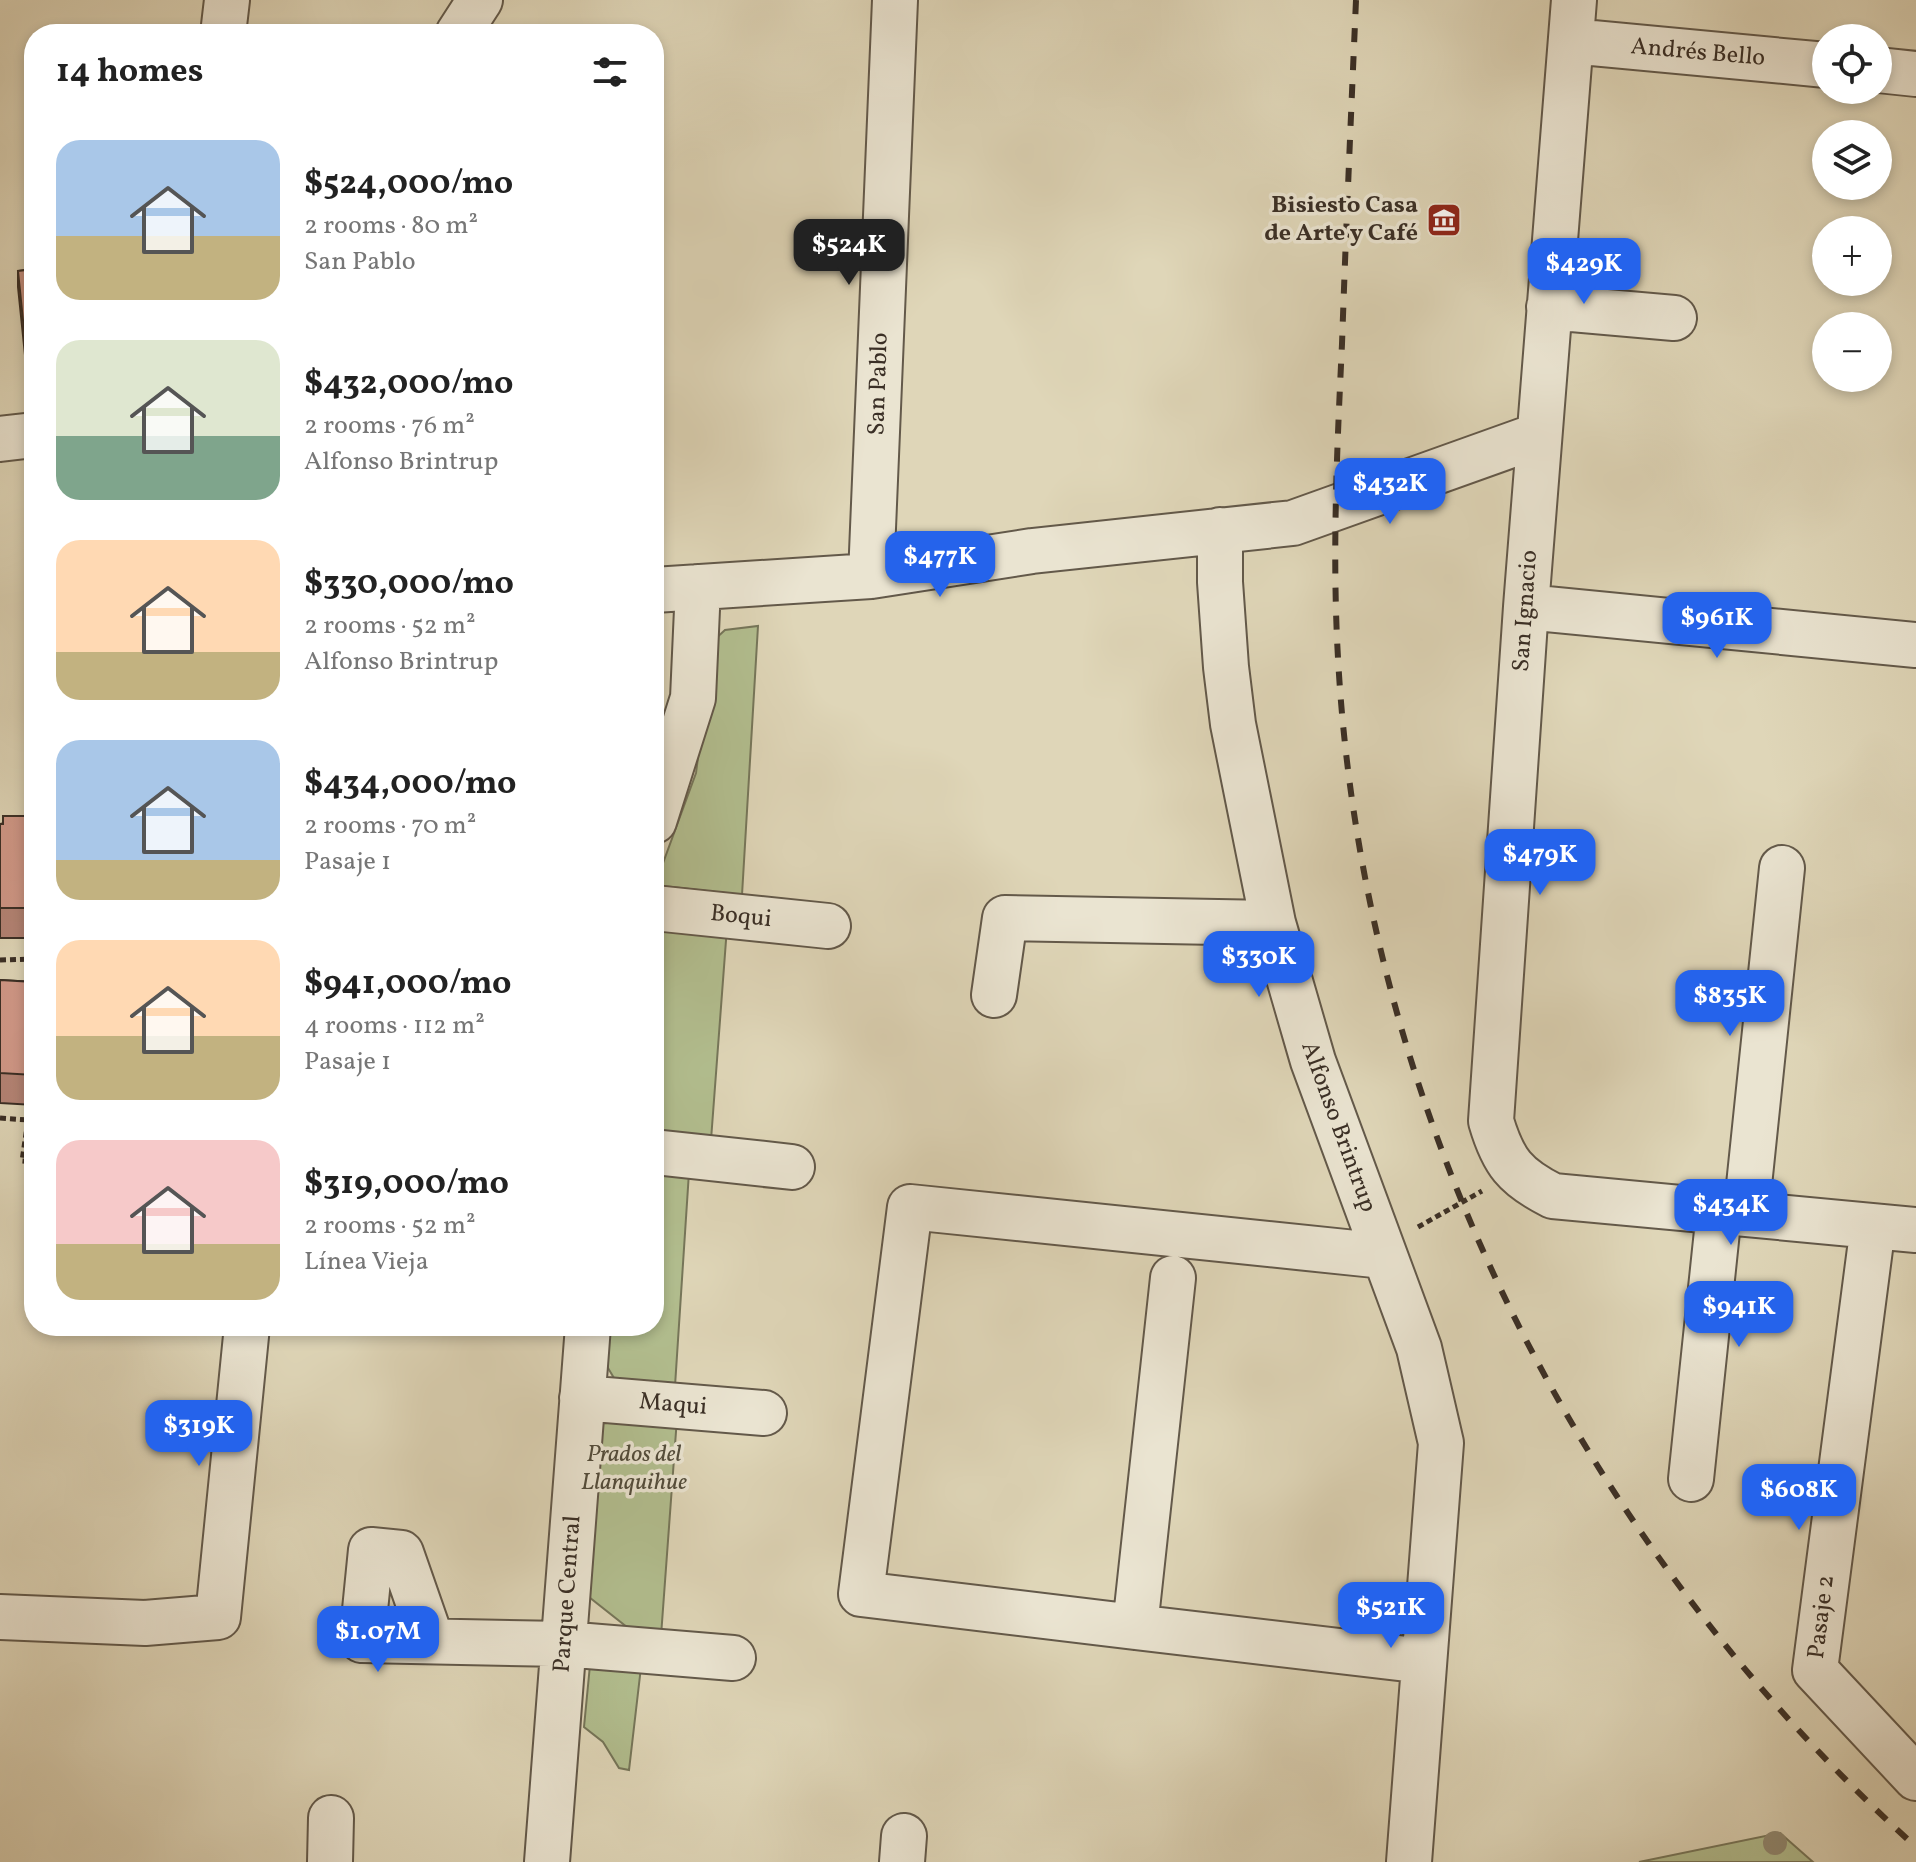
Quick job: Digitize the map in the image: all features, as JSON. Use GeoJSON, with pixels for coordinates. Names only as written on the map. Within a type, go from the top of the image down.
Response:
{"type":"FeatureCollection","features":[{"type":"Feature","properties":{"kind":"street"},"geometry":{"type":"LineString","coordinates":[[224,24],[227,0]]}},
{"type":"Feature","properties":{"kind":"street"},"geometry":{"type":"LineString","coordinates":[[464,24],[480,0]]}},
{"type":"Feature","properties":{"kind":"street","name":"San Pablo"},"geometry":{"type":"LineString","coordinates":[[871,576],[895,0]]}},
{"type":"Feature","properties":{"kind":"street","name":"Andrés Bello"},"geometry":{"type":"LineString","coordinates":[[1573,20],[1812,63]]}},
{"type":"Feature","properties":{"kind":"street","name":"San Ignacio"},"geometry":{"type":"LineString","coordinates":[[1514,1172],[1499,1148],[1491,1121],[1526,607],[1573,20]]}},
{"type":"Feature","properties":{"kind":"street"},"geometry":{"type":"LineString","coordinates":[[1892,71],[1916,74]]}},
{"type":"Feature","properties":{"kind":"street"},"geometry":{"type":"LineString","coordinates":[[1549,307],[1674,318]]}},
{"type":"Feature","properties":{"kind":"street"},"geometry":{"type":"LineString","coordinates":[[664,589],[871,576],[1032,551],[1293,523],[1539,435]]}},
{"type":"Feature","properties":{"kind":"street"},"geometry":{"type":"LineString","coordinates":[[0,439],[24,436]]}},
{"type":"Feature","properties":{"kind":"street","name":"Alfonso Brintrup"},"geometry":{"type":"LineString","coordinates":[[1220,530],[1220,582],[1233,724],[1273,923],[1313,1061],[1419,1348],[1441,1443],[1409,1862]]}},
{"type":"Feature","properties":{"kind":"street"},"geometry":{"type":"LineString","coordinates":[[664,789],[693,698],[698,587]]}},
{"type":"Feature","properties":{"kind":"street"},"geometry":{"type":"LineString","coordinates":[[1526,607],[1916,645]]}},
{"type":"Feature","properties":{"kind":"street"},"geometry":{"type":"LineString","coordinates":[[1691,1479],[1782,868]]}},
{"type":"Feature","properties":{"kind":"street","name":"Boqui"},"geometry":{"type":"LineString","coordinates":[[664,909],[828,926]]}},
{"type":"Feature","properties":{"kind":"street"},"geometry":{"type":"LineString","coordinates":[[994,995],[1005,918],[1273,923]]}},
{"type":"Feature","properties":{"kind":"street"},"geometry":{"type":"LineString","coordinates":[[664,1153],[792,1167]]}},
{"type":"Feature","properties":{"kind":"street"},"geometry":{"type":"LineString","coordinates":[[1514,1172],[1553,1196],[1916,1230]]}},
{"type":"Feature","properties":{"kind":"street"},"geometry":{"type":"LineString","coordinates":[[1383,1252],[910,1207],[861,1594],[1424,1661]]}},
{"type":"Feature","properties":{"kind":"street","name":"Pasaje 2"},"geometry":{"type":"LineString","coordinates":[[1873,1226],[1815,1670],[1916,1778]]}},
{"type":"Feature","properties":{"kind":"street"},"geometry":{"type":"LineString","coordinates":[[1135,1627],[1173,1278]]}},
{"type":"Feature","properties":{"kind":"street"},"geometry":{"type":"LineString","coordinates":[[0,1617],[145,1623],[218,1617],[246,1336]]}},
{"type":"Feature","properties":{"kind":"street","name":"Parque Central"},"geometry":{"type":"LineString","coordinates":[[547,1862],[587,1336]]}},
{"type":"Feature","properties":{"kind":"street","name":"Maqui"},"geometry":{"type":"LineString","coordinates":[[582,1398],[764,1413]]}},
{"type":"Feature","properties":{"kind":"street"},"geometry":{"type":"LineString","coordinates":[[431,1639],[564,1644],[733,1658]]}},
{"type":"Feature","properties":{"kind":"street"},"geometry":{"type":"LineString","coordinates":[[330,1862],[331,1818]]}},
{"type":"Feature","properties":{"kind":"path"},"geometry":{"type":"LineString","coordinates":[[0,960],[24,959]]}},
{"type":"Feature","properties":{"kind":"path"},"geometry":{"type":"LineString","coordinates":[[0,1118],[24,1120]]}},
{"type":"Feature","properties":{"kind":"path"},"geometry":{"type":"LineString","coordinates":[[1383,1252],[1514,1172]]}},
{"type":"Feature","properties":{"kind":"green space"},"geometry":{"type":"Polygon","coordinates":[[[758,626],[742,895],[664,886],[664,860],[696,773],[713,641],[725,630],[758,626]]]}},
{"type":"Feature","properties":{"kind":"green space"},"geometry":{"type":"Polygon","coordinates":[[[669,919],[727,927],[711,1140],[664,1135],[664,924],[669,919]]]}},
{"type":"Feature","properties":{"kind":"green space","name":"Prados del Llanquihue"},"geometry":{"type":"Polygon","coordinates":[[[664,1167],[689,1172],[675,1386],[614,1378],[605,1363],[607,1336],[664,1336],[664,1167]]]}},
{"type":"Feature","properties":{"kind":"green space","name":"Prados del Llanquihue"},"geometry":{"type":"Polygon","coordinates":[[[620,1411],[677,1418],[661,1636],[632,1631],[589,1597],[599,1424],[620,1411]]]}},
{"type":"Feature","properties":{"kind":"green space"},"geometry":{"type":"Polygon","coordinates":[[[590,1665],[641,1667],[629,1770],[619,1768],[603,1742],[584,1727],[590,1665]]]}},
{"type":"Feature","properties":{"kind":"green space"},"geometry":{"type":"Polygon","coordinates":[[[1780,1833],[1813,1862],[1639,1862],[1780,1833]]]}},
{"type":"Feature","properties":{"kind":"building"},"geometry":{"type":"Polygon","coordinates":[[[24,270],[24,330],[18,271],[24,270]]]}},
{"type":"Feature","properties":{"kind":"building"},"geometry":{"type":"Polygon","coordinates":[[[3,816],[24,816],[24,908],[0,908],[0,824],[3,824],[3,816]]]}},
{"type":"Feature","properties":{"kind":"building"},"geometry":{"type":"Polygon","coordinates":[[[0,980],[24,981],[24,1074],[0,1073],[0,980]]]}},
{"type":"Feature","properties":{"kind":"railway"},"geometry":{"type":"LineString","coordinates":[[1356,0],[1337,462],[1336,619],[1356,828],[1392,993],[1443,1154],[1510,1309],[1592,1457],[1687,1597],[1796,1727],[1916,1847]]}},
{"type":"Feature","properties":{"kind":"place","name":"Bisiesto Casa de Arte y Café"},"geometry":{"type":"Point","coordinates":[1444,220]}}]}
